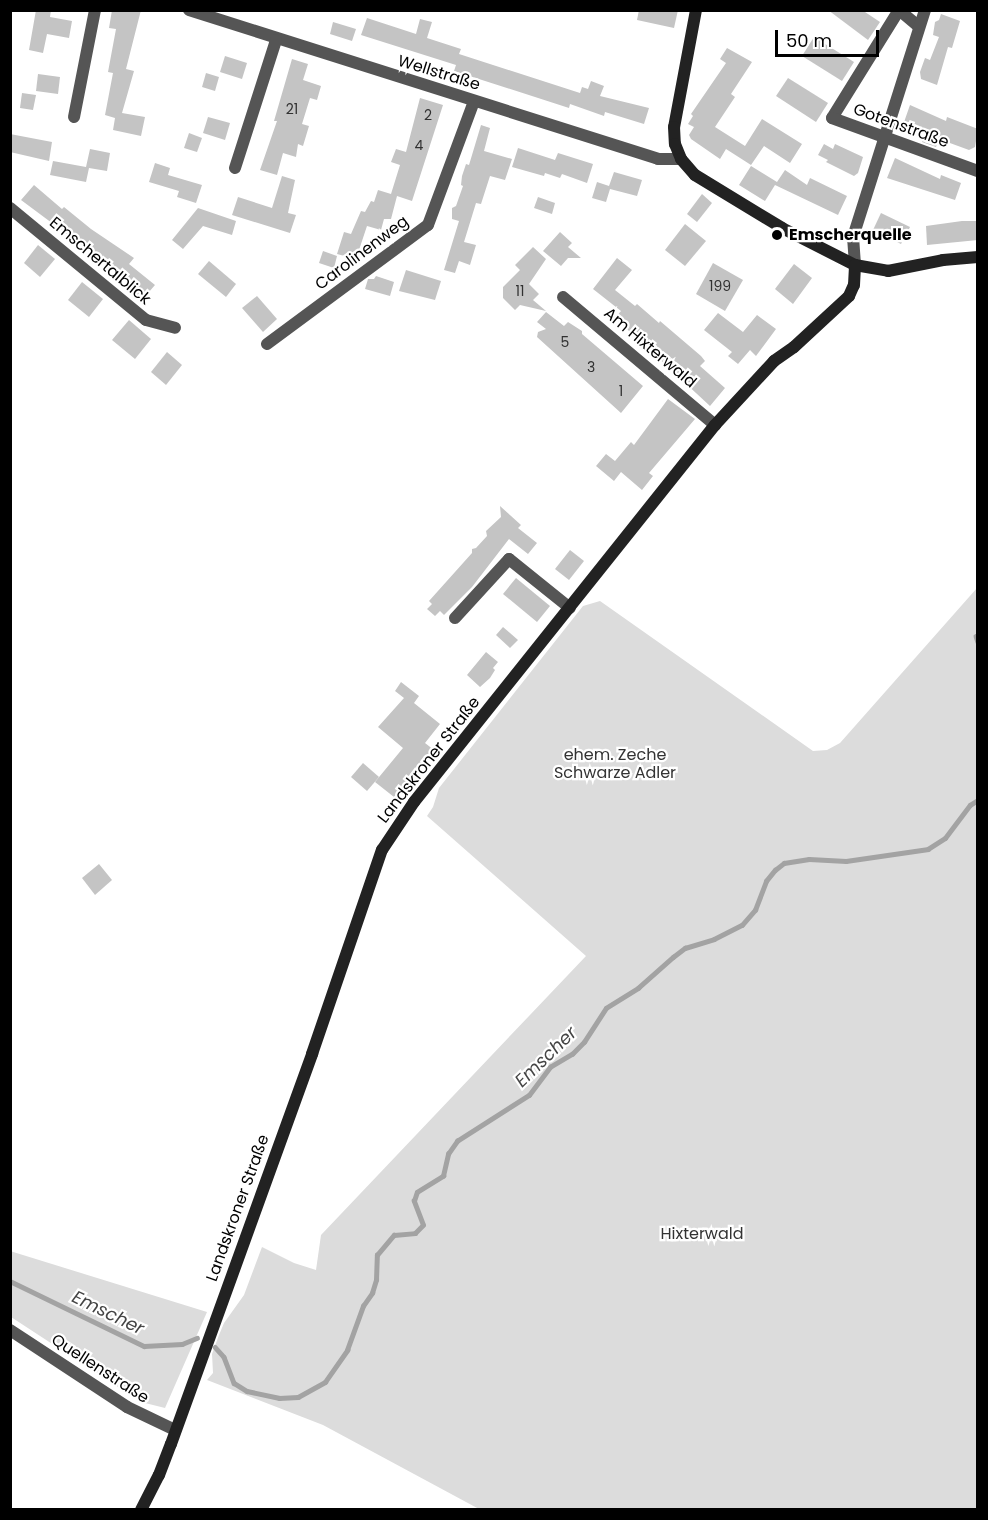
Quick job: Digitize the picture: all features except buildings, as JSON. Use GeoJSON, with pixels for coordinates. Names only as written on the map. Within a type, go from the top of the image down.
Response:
{"type":"FeatureCollection","features":[{"type":"Feature","properties":{"kind":"street"},"geometry":{"type":"LineString","coordinates":[[74,117],[95,10]]}},
{"type":"Feature","properties":{"kind":"street","name":"Wellstraße"},"geometry":{"type":"LineString","coordinates":[[189,10],[276,40],[658,159],[681,159]]}},
{"type":"Feature","properties":{"kind":"street"},"geometry":{"type":"LineString","coordinates":[[696,10],[674,127],[675,144],[681,159],[695,175],[782,228],[855,265],[888,271],[943,260],[978,257]]}},
{"type":"Feature","properties":{"kind":"street"},"geometry":{"type":"LineString","coordinates":[[855,265],[853,237],[925,10]]}},
{"type":"Feature","properties":{"kind":"street","name":"Gotenstraße"},"geometry":{"type":"LineString","coordinates":[[919,27],[899,11],[832,118],[884,139],[978,171]]}},
{"type":"Feature","properties":{"kind":"street"},"geometry":{"type":"LineString","coordinates":[[235,168],[276,40]]}},
{"type":"Feature","properties":{"kind":"street","name":"Carolinenweg"},"geometry":{"type":"LineString","coordinates":[[267,344],[428,225],[474,101]]}},
{"type":"Feature","properties":{"kind":"street","name":"Emschertalblick"},"geometry":{"type":"LineString","coordinates":[[10,208],[146,320],[175,328]]}},
{"type":"Feature","properties":{"kind":"street","name":"Landskroner Straße"},"geometry":{"type":"LineString","coordinates":[[141,1509],[159,1475],[285,1130],[382,850],[414,802],[715,425],[774,361],[794,347],[849,296],[854,285],[855,265]]}},
{"type":"Feature","properties":{"kind":"street","name":"Am Hixterwald"},"geometry":{"type":"LineString","coordinates":[[563,297],[715,425]]}},
{"type":"Feature","properties":{"kind":"street"},"geometry":{"type":"LineString","coordinates":[[455,618],[509,559],[570,608]]}},
{"type":"Feature","properties":{"kind":"street","name":"Quellenstraße"},"geometry":{"type":"LineString","coordinates":[[10,1330],[127,1407],[175,1430]]}},
{"type":"Feature","properties":{"kind":"green space","name":"Hixterwald"},"geometry":{"type":"Polygon","coordinates":[[[977,588],[977,1509],[479,1509],[323,1425],[207,1380],[213,1373],[212,1354],[219,1335],[224,1323],[244,1295],[262,1247],[294,1263],[316,1270],[321,1235],[586,956],[427,816],[433,807],[439,788],[583,606],[600,601],[813,751],[827,750],[840,743],[977,588]]]}},
{"type":"Feature","properties":{"kind":"green space"},"geometry":{"type":"Polygon","coordinates":[[[10,1251],[207,1312],[165,1408],[141,1402],[11,1317],[10,1251]]]}},
{"type":"Feature","properties":{"kind":"waterway"},"geometry":{"type":"LineString","coordinates":[[976,636],[978,642]]}},
{"type":"Feature","properties":{"kind":"waterway","name":"Emscher"},"geometry":{"type":"LineString","coordinates":[[215,1347],[224,1357],[234,1383],[247,1391],[279,1398],[298,1397],[325,1382],[347,1350],[363,1306],[372,1293],[376,1280],[377,1255],[394,1235],[415,1233],[423,1225],[414,1201],[417,1192],[443,1176],[448,1154],[457,1141],[529,1095],[550,1067],[572,1054],[584,1042],[606,1008],[638,988],[685,948],[714,939],[742,925],[755,910],[766,881],[784,863],[809,859],[846,861],[928,849],[945,838],[970,805],[978,800]]}},
{"type":"Feature","properties":{"kind":"waterway","name":"Emscher"},"geometry":{"type":"LineString","coordinates":[[10,1281],[144,1346],[182,1344],[197,1338]]}},
{"type":"Feature","properties":{"kind":"place","name":"Emscherquelle"},"geometry":{"type":"Point","coordinates":[777,235]}},
{"type":"Feature","properties":{"kind":"park label","name":"ehem. Zeche Schwarze Adler"},"geometry":{"type":"Point","coordinates":[615,764]}}]}
